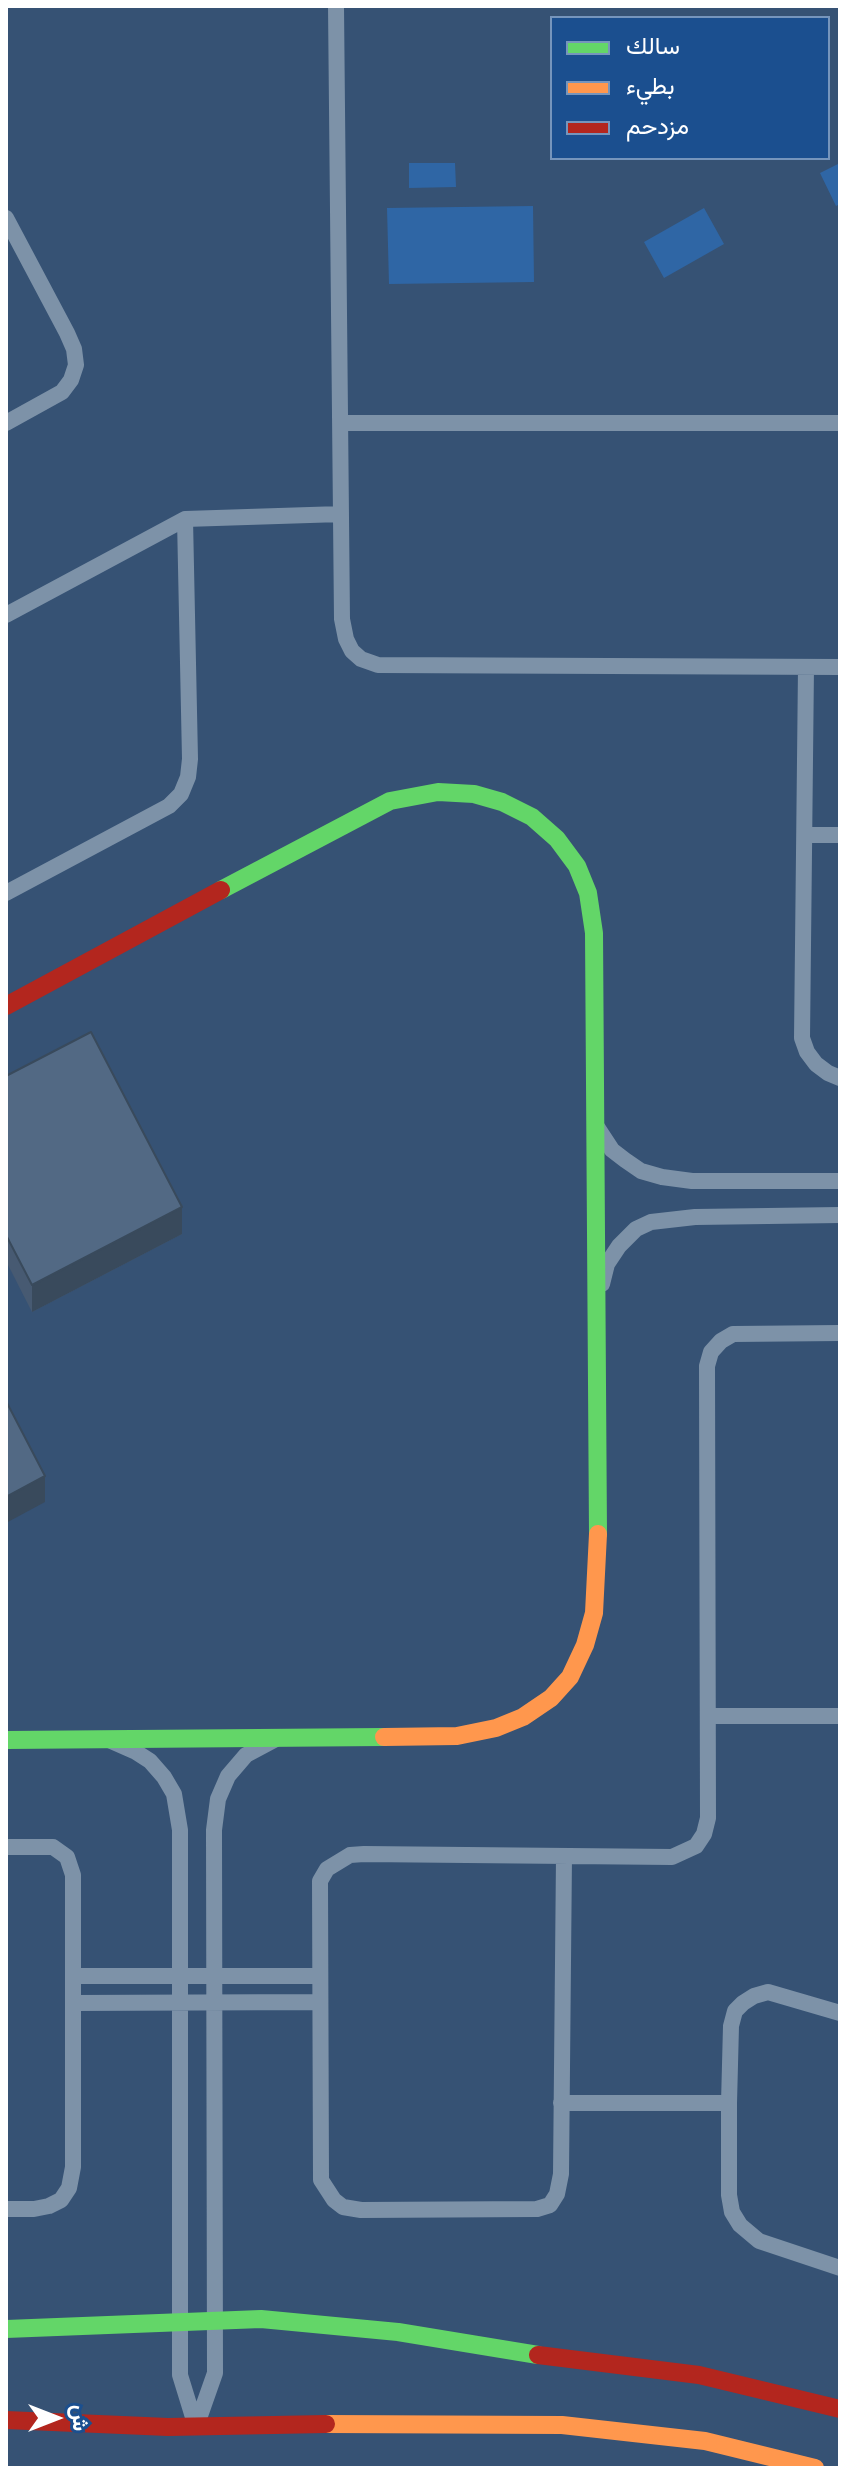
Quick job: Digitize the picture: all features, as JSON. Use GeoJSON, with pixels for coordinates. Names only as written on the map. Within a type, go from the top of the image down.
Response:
{"type":"FeatureCollection","features":[{"type":"Feature","properties":{"kind":"street"},"geometry":{"type":"LineString","coordinates":[[336,6],[342,619],[352,651],[361,659],[378,665],[840,667]]}},
{"type":"Feature","properties":{"kind":"street"},"geometry":{"type":"LineString","coordinates":[[6,218],[67,333],[74,349],[76,365],[71,380],[62,392],[6,423]]}},
{"type":"Feature","properties":{"kind":"street"},"geometry":{"type":"LineString","coordinates":[[341,423],[840,423]]}},
{"type":"Feature","properties":{"kind":"street"},"geometry":{"type":"LineString","coordinates":[[6,615],[185,519],[341,514]]}},
{"type":"Feature","properties":{"kind":"street"},"geometry":{"type":"LineString","coordinates":[[6,893],[169,806],[181,794],[188,777],[190,759],[185,519]]}},
{"type":"Feature","properties":{"kind":"street"},"geometry":{"type":"LineString","coordinates":[[806,667],[802,1038],[816,1064],[840,1078]]}},
{"type":"Feature","properties":{"kind":"street"},"geometry":{"type":"LineString","coordinates":[[6,1006],[390,801],[438,792],[474,794],[502,802],[532,817],[557,839],[588,893],[594,933],[598,1571],[594,1613],[585,1645],[570,1677],[551,1698],[523,1717],[496,1728],[457,1736],[6,1740]]}},
{"type":"Feature","properties":{"kind":"street"},"geometry":{"type":"LineString","coordinates":[[806,835],[840,835]]}},
{"type":"Feature","properties":{"kind":"street"},"geometry":{"type":"LineString","coordinates":[[595,1123],[612,1150],[641,1171],[662,1177],[692,1181],[840,1181]]}},
{"type":"Feature","properties":{"kind":"street"},"geometry":{"type":"LineString","coordinates":[[596,1309],[607,1264],[636,1229],[651,1222],[695,1217],[840,1215]]}},
{"type":"Feature","properties":{"kind":"street"},"geometry":{"type":"LineString","coordinates":[[564,1856],[561,2174],[557,2194],[550,2205],[537,2209],[361,2210],[343,2207],[334,2200],[321,2180],[320,1881],[327,1869],[350,1855],[364,1854],[672,1857],[696,1846],[704,1834],[708,1818],[707,1366],[711,1352],[733,1334],[840,1333]]}},
{"type":"Feature","properties":{"kind":"street"},"geometry":{"type":"LineString","coordinates":[[708,1716],[840,1716]]}},
{"type":"Feature","properties":{"kind":"street"},"geometry":{"type":"LineString","coordinates":[[196,2427],[215,2373],[214,1830],[218,1799],[228,1776],[246,1755],[279,1738]]}},
{"type":"Feature","properties":{"kind":"street"},"geometry":{"type":"LineString","coordinates":[[106,1739],[150,1761],[174,1794],[180,1830],[180,2375],[196,2427]]}},
{"type":"Feature","properties":{"kind":"street"},"geometry":{"type":"LineString","coordinates":[[6,1847],[53,1847],[67,1857],[73,1875],[73,2167],[69,2188],[61,2200],[49,2206],[6,2209]]}},
{"type":"Feature","properties":{"kind":"street"},"geometry":{"type":"LineString","coordinates":[[73,1976],[319,1976]]}},
{"type":"Feature","properties":{"kind":"street"},"geometry":{"type":"LineString","coordinates":[[840,2013],[768,1992],[743,2003],[735,2011],[731,2026],[729,2103],[729,2195],[732,2212],[740,2225],[759,2241],[840,2268]]}},
{"type":"Feature","properties":{"kind":"street"},"geometry":{"type":"LineString","coordinates":[[73,2003],[319,2002]]}},
{"type":"Feature","properties":{"kind":"street"},"geometry":{"type":"LineString","coordinates":[[561,2103],[729,2103]]}},
{"type":"Feature","properties":{"kind":"street"},"geometry":{"type":"LineString","coordinates":[[6,2329],[261,2319],[398,2332],[559,2358],[699,2375],[840,2409]]}},
{"type":"Feature","properties":{"kind":"street"},"geometry":{"type":"LineString","coordinates":[[6,2420],[196,2427],[399,2423],[562,2425],[705,2441],[815,2468]]}},
{"type":"Feature","properties":{"kind":"shaded area"},"geometry":{"type":"Polygon","coordinates":[[[409,163],[455,163],[456,187],[409,188],[409,163]]]}},
{"type":"Feature","properties":{"kind":"shaded area"},"geometry":{"type":"Polygon","coordinates":[[[840,163],[840,204],[836,206],[820,173],[840,163]]]}},
{"type":"Feature","properties":{"kind":"shaded area"},"geometry":{"type":"Polygon","coordinates":[[[533,206],[534,282],[389,284],[387,208],[533,206]]]}},
{"type":"Feature","properties":{"kind":"shaded area"},"geometry":{"type":"Polygon","coordinates":[[[704,208],[724,244],[664,278],[644,242],[704,208]]]}},
{"type":"Feature","properties":{"kind":"building"},"geometry":{"type":"Polygon","coordinates":[[[91,1032],[182,1207],[32,1285],[6,1235],[6,1076],[91,1032]]]}},
{"type":"Feature","properties":{"kind":"building"},"geometry":{"type":"Polygon","coordinates":[[[6,1401],[45,1476],[6,1497],[6,1401]]]}},
{"type":"Feature","properties":{"kind":"traffic: fast"},"geometry":{"type":"LineString","coordinates":[[221,890],[390,801],[438,792],[474,794],[502,802],[532,817],[557,839],[577,866],[588,893],[594,933],[598,1534]]}},
{"type":"Feature","properties":{"kind":"traffic: fast"},"geometry":{"type":"LineString","coordinates":[[6,1740],[384,1737]]}},
{"type":"Feature","properties":{"kind":"traffic: fast"},"geometry":{"type":"LineString","coordinates":[[6,2329],[261,2319],[398,2332],[538,2355]]}},
{"type":"Feature","properties":{"kind":"traffic: slow"},"geometry":{"type":"LineString","coordinates":[[384,1737],[457,1736],[496,1728],[523,1717],[551,1698],[570,1677],[585,1645],[594,1613],[598,1534]]}},
{"type":"Feature","properties":{"kind":"traffic: slow"},"geometry":{"type":"LineString","coordinates":[[326,2424],[562,2425],[705,2441],[815,2468]]}},
{"type":"Feature","properties":{"kind":"traffic: jam"},"geometry":{"type":"LineString","coordinates":[[6,1006],[221,890]]}},
{"type":"Feature","properties":{"kind":"traffic: jam"},"geometry":{"type":"LineString","coordinates":[[538,2355],[699,2375],[840,2409]]}},
{"type":"Feature","properties":{"kind":"traffic: jam"},"geometry":{"type":"LineString","coordinates":[[6,2420],[168,2427],[326,2424]]}}]}
